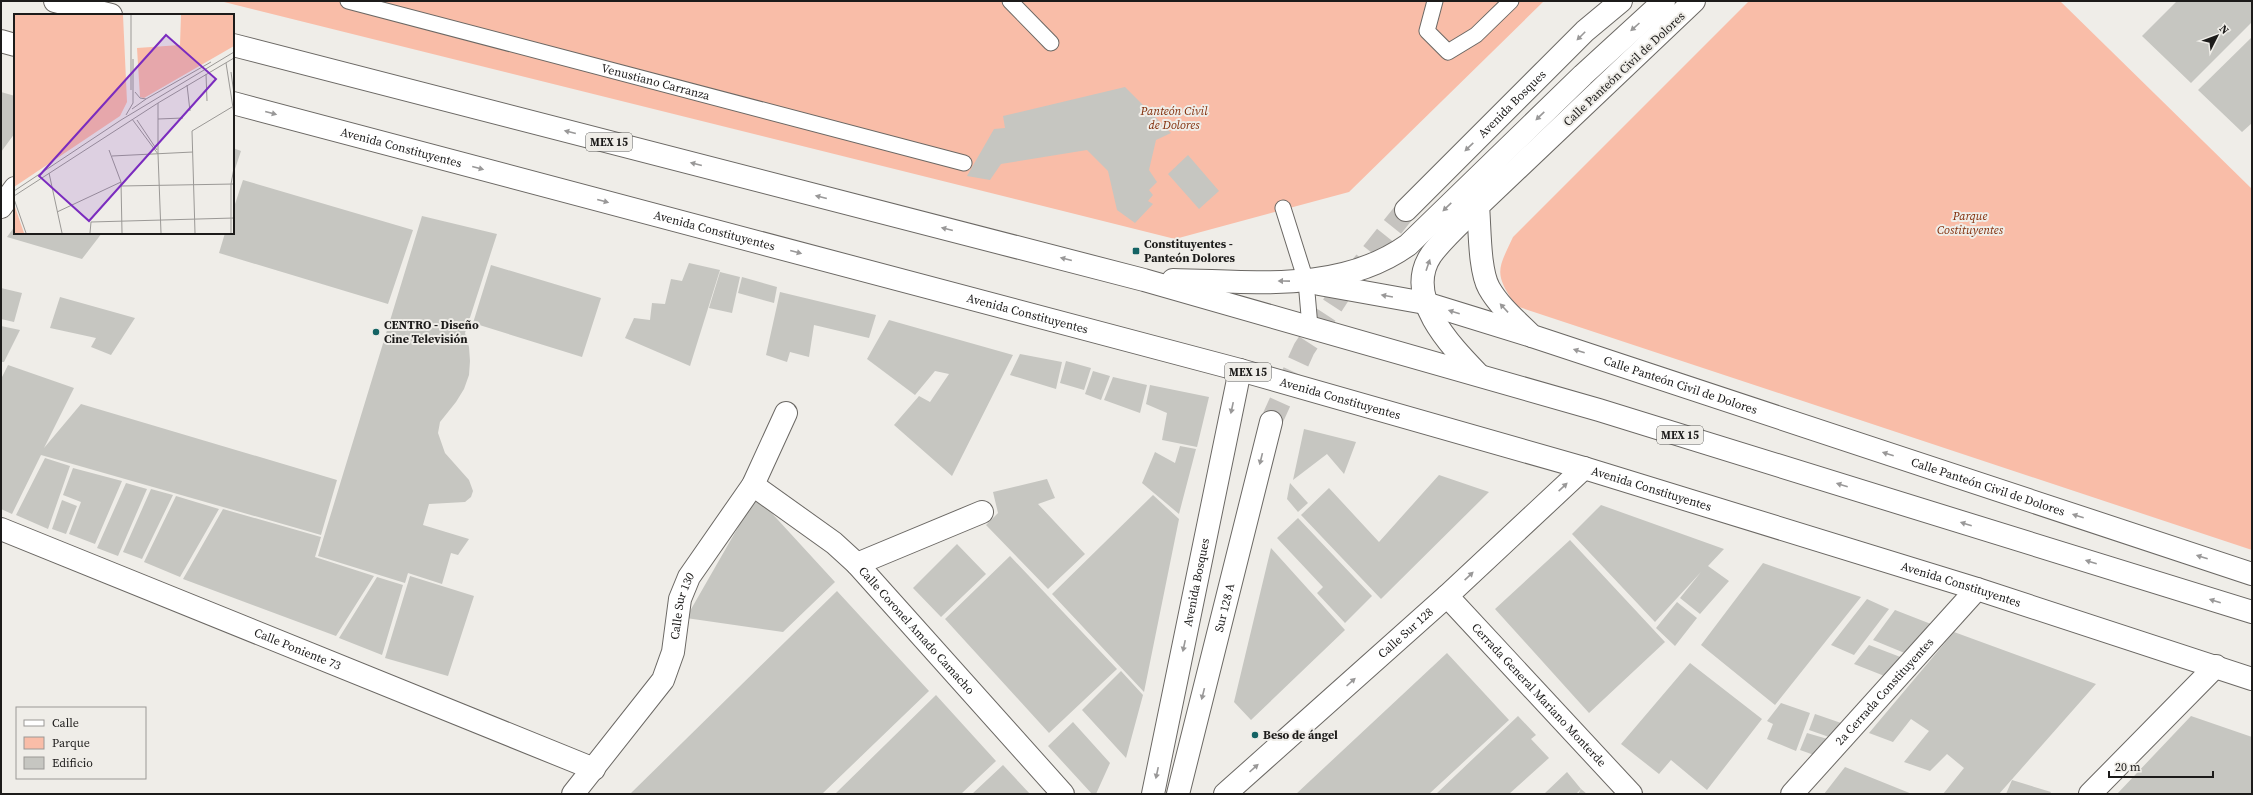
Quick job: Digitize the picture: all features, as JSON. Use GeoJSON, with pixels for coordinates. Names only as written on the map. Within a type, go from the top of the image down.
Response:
{"type":"FeatureCollection","features":[{"type":"Feature","properties":{"kind":"main road"},"geometry":{"type":"LineString","coordinates":[[55,1],[107,14]]}},
{"type":"Feature","properties":{"kind":"main road","name":"Avenida Bosques"},"geometry":{"type":"LineString","coordinates":[[1406,210],[1585,32],[1621,1]]}},
{"type":"Feature","properties":{"kind":"main road"},"geometry":{"type":"LineString","coordinates":[[1306,281],[1350,273],[1388,258],[1408,245],[1583,75],[1664,1]]}},
{"type":"Feature","properties":{"kind":"main road","name":"Calle Panteón Civil de Dolores"},"geometry":{"type":"LineString","coordinates":[[1694,1],[1478,206],[1484,274],[1488,287],[1501,305],[1532,336],[2252,574]]}},
{"type":"Feature","properties":{"kind":"main road"},"geometry":{"type":"LineString","coordinates":[[1,41],[14,45]]}},
{"type":"Feature","properties":{"kind":"main road","name":"MEX 15"},"geometry":{"type":"LineString","coordinates":[[234,45],[1144,280],[1607,412],[2252,612]]}},
{"type":"Feature","properties":{"kind":"main road","name":"Avenida Constituyentes"},"geometry":{"type":"LineString","coordinates":[[234,103],[1240,370],[1584,468],[1977,590],[2216,666],[2252,679]]}},
{"type":"Feature","properties":{"kind":"main road"},"geometry":{"type":"LineString","coordinates":[[1,207],[14,189]]}},
{"type":"Feature","properties":{"kind":"main road"},"geometry":{"type":"LineString","coordinates":[[1478,206],[1431,256],[1423,286],[1425,303],[1452,348],[1478,375]]}},
{"type":"Feature","properties":{"kind":"main road"},"geometry":{"type":"LineString","coordinates":[[1144,280],[1306,281],[1425,303],[1532,336]]}},
{"type":"Feature","properties":{"kind":"main road","name":"Avenida Bosques"},"geometry":{"type":"LineString","coordinates":[[1153,794],[1240,370]]}},
{"type":"Feature","properties":{"kind":"main road","name":"Calle Sur 130"},"geometry":{"type":"LineString","coordinates":[[573,794],[663,680],[673,652],[680,599],[690,576],[753,485],[786,413]]}},
{"type":"Feature","properties":{"kind":"main road","name":"Sur 128 A"},"geometry":{"type":"LineString","coordinates":[[1178,794],[1271,422]]}},
{"type":"Feature","properties":{"kind":"main road","name":"Calle Sur 128"},"geometry":{"type":"LineString","coordinates":[[1225,794],[1447,596],[1584,468]]}},
{"type":"Feature","properties":{"kind":"main road","name":"Calle Coronel Amado Camacho"},"geometry":{"type":"LineString","coordinates":[[753,485],[834,543],[857,564],[1063,794]]}},
{"type":"Feature","properties":{"kind":"main road"},"geometry":{"type":"LineString","coordinates":[[857,564],[982,512]]}},
{"type":"Feature","properties":{"kind":"main road","name":"Calle Poniente 73"},"geometry":{"type":"LineString","coordinates":[[1,529],[594,769]]}},
{"type":"Feature","properties":{"kind":"main road","name":"2a Cerrada Constituyentes"},"geometry":{"type":"LineString","coordinates":[[1792,794],[1977,590]]}},
{"type":"Feature","properties":{"kind":"main road","name":"Cerrada General Mariano Monterde"},"geometry":{"type":"LineString","coordinates":[[1447,596],[1630,794]]}},
{"type":"Feature","properties":{"kind":"main road"},"geometry":{"type":"LineString","coordinates":[[2090,794],[2216,666]]}},
{"type":"Feature","properties":{"kind":"lane","name":"Venustiano Carranza"},"geometry":{"type":"LineString","coordinates":[[348,1],[964,163]]}},
{"type":"Feature","properties":{"kind":"lane"},"geometry":{"type":"LineString","coordinates":[[1010,1],[1051,43]]}},
{"type":"Feature","properties":{"kind":"lane"},"geometry":{"type":"LineString","coordinates":[[1435,1],[1427,30],[1448,52],[1476,35],[1511,1]]}},
{"type":"Feature","properties":{"kind":"lane"},"geometry":{"type":"LineString","coordinates":[[1283,208],[1306,281],[1310,327]]}},
{"type":"Feature","properties":{"kind":"green space","name":"Panteón Civil de Dolores"},"geometry":{"type":"Polygon","coordinates":[[[220,1],[1544,1],[1349,192],[1175,239],[220,1]]]}},
{"type":"Feature","properties":{"kind":"green space","name":"Parque Costituyentes"},"geometry":{"type":"Polygon","coordinates":[[[1749,1],[2060,1],[2252,189],[2252,550],[1516,306],[1504,286],[1500,272],[1501,265],[1513,237],[1749,1]]]}},
{"type":"Feature","properties":{"kind":"building"},"geometry":{"type":"Polygon","coordinates":[[[2177,1],[2252,1],[2252,22],[2191,83],[2142,36],[2177,1]]]}},
{"type":"Feature","properties":{"kind":"building"},"geometry":{"type":"Polygon","coordinates":[[[2252,37],[2252,123],[2242,132],[2198,90],[2252,37]]]}},
{"type":"Feature","properties":{"kind":"building"},"geometry":{"type":"Polygon","coordinates":[[[1125,87],[1171,133],[1156,140],[1149,170],[1157,182],[1149,190],[1153,195],[1148,201],[1153,204],[1135,223],[1117,210],[1108,171],[1087,150],[1001,164],[990,180],[967,176],[994,129],[1005,128],[1003,116],[1125,87]]]}},
{"type":"Feature","properties":{"kind":"building"},"geometry":{"type":"Polygon","coordinates":[[[1,92],[14,96],[14,134],[1,152],[1,92]]]}},
{"type":"Feature","properties":{"kind":"building"},"geometry":{"type":"Polygon","coordinates":[[[234,148],[241,151],[234,172],[234,148]]]}},
{"type":"Feature","properties":{"kind":"building"},"geometry":{"type":"Polygon","coordinates":[[[1188,155],[1219,191],[1199,209],[1168,174],[1188,155]]]}},
{"type":"Feature","properties":{"kind":"building"},"geometry":{"type":"Polygon","coordinates":[[[243,180],[413,230],[388,304],[219,253],[225,234],[234,234],[234,207],[243,180]]]}},
{"type":"Feature","properties":{"kind":"building"},"geometry":{"type":"Polygon","coordinates":[[[422,216],[497,234],[465,333],[469,347],[469,375],[464,389],[456,402],[440,422],[438,433],[445,453],[469,480],[473,491],[471,497],[465,502],[429,504],[423,525],[469,539],[458,555],[451,553],[442,584],[408,573],[405,583],[318,556],[422,216]]]}},
{"type":"Feature","properties":{"kind":"building"},"geometry":{"type":"Polygon","coordinates":[[[14,227],[14,234],[101,234],[82,259],[7,237],[14,227]]]}},
{"type":"Feature","properties":{"kind":"building"},"geometry":{"type":"Polygon","coordinates":[[[689,263],[720,270],[690,366],[625,338],[634,318],[650,320],[652,303],[665,304],[671,279],[682,281],[689,263]]]}},
{"type":"Feature","properties":{"kind":"building"},"geometry":{"type":"Polygon","coordinates":[[[491,265],[601,298],[582,357],[473,323],[491,265]]]}},
{"type":"Feature","properties":{"kind":"building"},"geometry":{"type":"Polygon","coordinates":[[[720,272],[740,277],[732,313],[709,308],[720,272]]]}},
{"type":"Feature","properties":{"kind":"building"},"geometry":{"type":"Polygon","coordinates":[[[742,277],[777,287],[774,303],[738,293],[742,277]]]}},
{"type":"Feature","properties":{"kind":"building"},"geometry":{"type":"Polygon","coordinates":[[[1,288],[22,293],[14,322],[1,319],[1,288]]]}},
{"type":"Feature","properties":{"kind":"building"},"geometry":{"type":"Polygon","coordinates":[[[780,292],[876,315],[869,338],[814,325],[809,357],[790,352],[787,362],[766,355],[780,292]]]}},
{"type":"Feature","properties":{"kind":"building"},"geometry":{"type":"Polygon","coordinates":[[[60,297],[135,318],[111,355],[91,347],[96,338],[50,328],[60,297]]]}},
{"type":"Feature","properties":{"kind":"building"},"geometry":{"type":"Polygon","coordinates":[[[889,320],[1013,355],[952,476],[894,425],[919,396],[930,402],[949,374],[935,371],[915,395],[867,359],[889,320]]]}},
{"type":"Feature","properties":{"kind":"building"},"geometry":{"type":"Polygon","coordinates":[[[1,326],[20,330],[4,362],[1,362],[1,326]]]}},
{"type":"Feature","properties":{"kind":"building"},"geometry":{"type":"Polygon","coordinates":[[[1020,354],[1062,362],[1056,389],[1010,375],[1020,354]]]}},
{"type":"Feature","properties":{"kind":"building"},"geometry":{"type":"Polygon","coordinates":[[[1066,361],[1091,368],[1084,390],[1060,383],[1066,361]]]}},
{"type":"Feature","properties":{"kind":"building"},"geometry":{"type":"Polygon","coordinates":[[[8,365],[74,388],[44,448],[81,404],[337,480],[321,535],[41,455],[12,514],[1,509],[1,379],[8,365]]]}},
{"type":"Feature","properties":{"kind":"building"},"geometry":{"type":"Polygon","coordinates":[[[1093,371],[1110,376],[1101,400],[1085,394],[1093,371]]]}},
{"type":"Feature","properties":{"kind":"building"},"geometry":{"type":"Polygon","coordinates":[[[1113,377],[1147,385],[1140,413],[1104,400],[1113,377]]]}},
{"type":"Feature","properties":{"kind":"building"},"geometry":{"type":"Polygon","coordinates":[[[1150,385],[1209,397],[1197,447],[1162,440],[1167,413],[1146,404],[1150,385]]]}},
{"type":"Feature","properties":{"kind":"building"},"geometry":{"type":"Polygon","coordinates":[[[1304,429],[1356,442],[1344,474],[1327,454],[1293,480],[1304,429]]]}},
{"type":"Feature","properties":{"kind":"building"},"geometry":{"type":"Polygon","coordinates":[[[1180,446],[1196,449],[1179,514],[1142,483],[1155,452],[1175,463],[1180,446]]]}},
{"type":"Feature","properties":{"kind":"building"},"geometry":{"type":"Polygon","coordinates":[[[45,458],[70,466],[48,529],[16,515],[45,458]]]}},
{"type":"Feature","properties":{"kind":"building"},"geometry":{"type":"Polygon","coordinates":[[[73,468],[122,481],[95,544],[69,534],[81,502],[63,495],[73,468]]]}},
{"type":"Feature","properties":{"kind":"building"},"geometry":{"type":"Polygon","coordinates":[[[1439,475],[1489,492],[1381,599],[1301,515],[1329,488],[1379,542],[1439,475]]]}},
{"type":"Feature","properties":{"kind":"building"},"geometry":{"type":"Polygon","coordinates":[[[1047,479],[1055,498],[1038,504],[1085,554],[1048,589],[986,525],[998,513],[993,492],[1047,479]]]}},
{"type":"Feature","properties":{"kind":"building"},"geometry":{"type":"Polygon","coordinates":[[[126,483],[147,489],[118,556],[97,548],[126,483]]]}},
{"type":"Feature","properties":{"kind":"building"},"geometry":{"type":"Polygon","coordinates":[[[1290,483],[1308,503],[1298,512],[1287,499],[1290,483]]]}},
{"type":"Feature","properties":{"kind":"building"},"geometry":{"type":"Polygon","coordinates":[[[151,489],[173,495],[142,559],[123,552],[151,489]]]}},
{"type":"Feature","properties":{"kind":"building"},"geometry":{"type":"Polygon","coordinates":[[[1153,495],[1179,519],[1144,692],[1052,594],[1153,495]]]}},
{"type":"Feature","properties":{"kind":"building"},"geometry":{"type":"Polygon","coordinates":[[[176,496],[219,509],[180,577],[144,562],[176,496]]]}},
{"type":"Feature","properties":{"kind":"building"},"geometry":{"type":"Polygon","coordinates":[[[756,496],[835,582],[783,632],[686,618],[756,496]]]}},
{"type":"Feature","properties":{"kind":"building"},"geometry":{"type":"Polygon","coordinates":[[[62,500],[77,506],[66,534],[52,529],[62,500]]]}},
{"type":"Feature","properties":{"kind":"building"},"geometry":{"type":"Polygon","coordinates":[[[1601,505],[1724,549],[1708,566],[1729,581],[1700,614],[1680,598],[1701,572],[1655,622],[1572,534],[1601,505]]]}},
{"type":"Feature","properties":{"kind":"building"},"geometry":{"type":"Polygon","coordinates":[[[223,509],[321,537],[315,557],[374,576],[336,636],[183,579],[223,509]]]}},
{"type":"Feature","properties":{"kind":"building"},"geometry":{"type":"Polygon","coordinates":[[[1298,518],[1372,596],[1345,623],[1317,593],[1323,587],[1277,538],[1298,518]]]}},
{"type":"Feature","properties":{"kind":"building"},"geometry":{"type":"Polygon","coordinates":[[[1570,540],[1665,642],[1589,713],[1495,609],[1570,540]]]}},
{"type":"Feature","properties":{"kind":"building"},"geometry":{"type":"Polygon","coordinates":[[[957,544],[986,574],[941,617],[913,588],[957,544]]]}},
{"type":"Feature","properties":{"kind":"building"},"geometry":{"type":"Polygon","coordinates":[[[1271,548],[1345,630],[1251,720],[1234,702],[1271,548]]]}},
{"type":"Feature","properties":{"kind":"building"},"geometry":{"type":"Polygon","coordinates":[[[1010,556],[1117,669],[1049,733],[945,619],[1010,556]]]}},
{"type":"Feature","properties":{"kind":"building"},"geometry":{"type":"Polygon","coordinates":[[[1763,563],[1861,597],[1775,705],[1701,645],[1763,563]]]}},
{"type":"Feature","properties":{"kind":"building"},"geometry":{"type":"Polygon","coordinates":[[[410,576],[474,596],[448,676],[385,658],[410,576]]]}},
{"type":"Feature","properties":{"kind":"building"},"geometry":{"type":"Polygon","coordinates":[[[377,577],[403,585],[382,655],[339,638],[377,577]]]}},
{"type":"Feature","properties":{"kind":"building"},"geometry":{"type":"Polygon","coordinates":[[[837,591],[929,691],[822,794],[630,794],[837,591]]]}},
{"type":"Feature","properties":{"kind":"building"},"geometry":{"type":"Polygon","coordinates":[[[1867,599],[1889,609],[1854,655],[1831,645],[1867,599]]]}},
{"type":"Feature","properties":{"kind":"building"},"geometry":{"type":"Polygon","coordinates":[[[1677,602],[1697,618],[1675,646],[1656,628],[1677,602]]]}},
{"type":"Feature","properties":{"kind":"building"},"geometry":{"type":"Polygon","coordinates":[[[1895,610],[1931,624],[1907,654],[1873,640],[1895,610]]]}},
{"type":"Feature","properties":{"kind":"building"},"geometry":{"type":"Polygon","coordinates":[[[1954,632],[2096,684],[1999,794],[1943,794],[1964,768],[1947,754],[1930,771],[1904,762],[1929,731],[1911,719],[1893,742],[1869,733],[1954,632]]]}},
{"type":"Feature","properties":{"kind":"building"},"geometry":{"type":"Polygon","coordinates":[[[1869,645],[1903,658],[1887,677],[1854,664],[1869,645]]]}},
{"type":"Feature","properties":{"kind":"building"},"geometry":{"type":"Polygon","coordinates":[[[1447,653],[1509,720],[1429,794],[1296,794],[1447,653]]]}},
{"type":"Feature","properties":{"kind":"building"},"geometry":{"type":"Polygon","coordinates":[[[1690,663],[1762,719],[1707,790],[1671,760],[1659,774],[1621,744],[1690,663]]]}},
{"type":"Feature","properties":{"kind":"building"},"geometry":{"type":"Polygon","coordinates":[[[1121,671],[1143,695],[1126,758],[1082,710],[1121,671]]]}},
{"type":"Feature","properties":{"kind":"building"},"geometry":{"type":"Polygon","coordinates":[[[936,695],[996,761],[961,794],[835,794],[936,695]]]}},
{"type":"Feature","properties":{"kind":"building"},"geometry":{"type":"Polygon","coordinates":[[[1781,703],[1810,713],[1796,751],[1767,739],[1773,724],[1767,721],[1781,703]]]}},
{"type":"Feature","properties":{"kind":"building"},"geometry":{"type":"Polygon","coordinates":[[[1815,714],[1844,724],[1832,738],[1809,730],[1815,714]]]}},
{"type":"Feature","properties":{"kind":"building"},"geometry":{"type":"Polygon","coordinates":[[[1518,716],[1536,735],[1531,739],[1549,758],[1509,794],[1436,794],[1518,716]]]}},
{"type":"Feature","properties":{"kind":"building"},"geometry":{"type":"Polygon","coordinates":[[[2191,716],[2252,737],[2252,794],[2117,794],[2191,716]]]}},
{"type":"Feature","properties":{"kind":"building"},"geometry":{"type":"Polygon","coordinates":[[[1073,722],[1110,763],[1096,794],[1092,794],[1048,746],[1073,722]]]}},
{"type":"Feature","properties":{"kind":"building"},"geometry":{"type":"Polygon","coordinates":[[[1807,733],[1831,740],[1817,756],[1800,750],[1807,733]]]}},
{"type":"Feature","properties":{"kind":"building"},"geometry":{"type":"Polygon","coordinates":[[[1003,765],[1030,794],[972,794],[1003,765]]]}},
{"type":"Feature","properties":{"kind":"building"},"geometry":{"type":"Polygon","coordinates":[[[1845,767],[1912,794],[1824,794],[1845,767]]]}},
{"type":"Feature","properties":{"kind":"building"},"geometry":{"type":"Polygon","coordinates":[[[1567,772],[1581,789],[1576,794],[1544,794],[1567,772]]]}},
{"type":"Feature","properties":{"kind":"building"},"geometry":{"type":"Polygon","coordinates":[[[2012,780],[2051,792],[2050,794],[2006,794],[2012,780]]]}},
{"type":"Feature","properties":{"kind":"building"},"geometry":{"type":"Polygon","coordinates":[[[1581,789],[1587,794],[1578,794],[1581,789]]]}},
{"type":"Feature","properties":{"kind":"tunnel"},"geometry":{"type":"LineString","coordinates":[[1271,422],[1304,349],[1343,289],[1406,210]]}},
{"type":"Feature","properties":{"kind":"place","name":"Constituyentes - Panteón Dolores"},"geometry":{"type":"Point","coordinates":[1136,251]}},
{"type":"Feature","properties":{"kind":"place","name":"CENTRO - Diseño Cine Televisión"},"geometry":{"type":"Point","coordinates":[376,332]}},
{"type":"Feature","properties":{"kind":"place","name":"Beso de ángel"},"geometry":{"type":"Point","coordinates":[1255,735]}}]}
